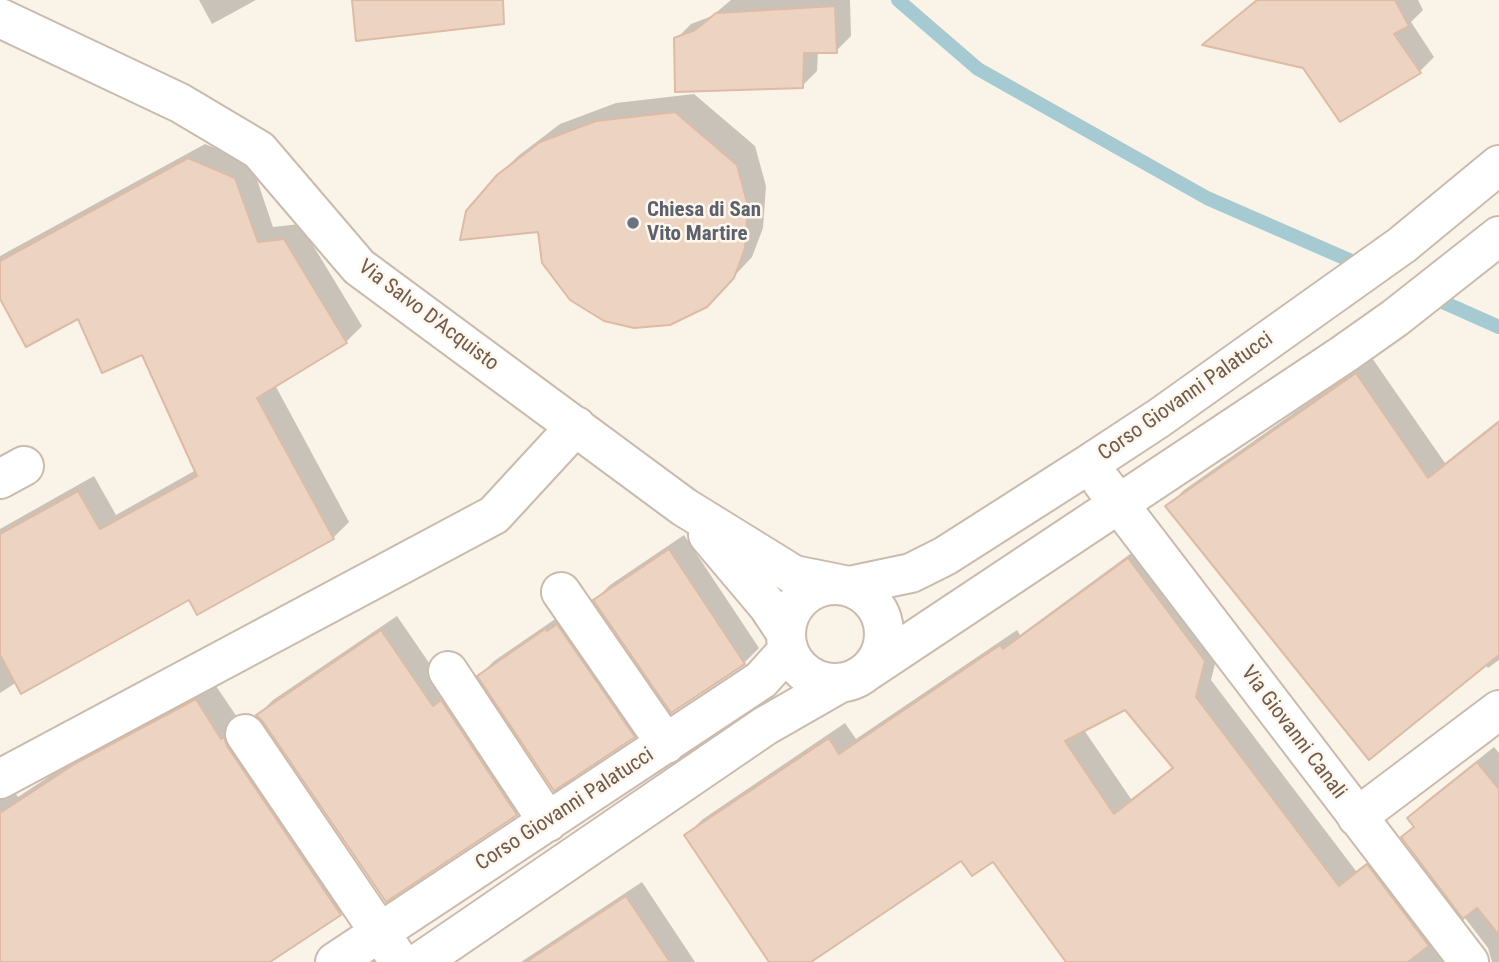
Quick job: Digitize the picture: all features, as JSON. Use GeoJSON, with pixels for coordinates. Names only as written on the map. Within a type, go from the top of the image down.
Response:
{"type":"FeatureCollection","features":[{"type":"Feature","properties":{"kind":"street","name":"Via Salvo D'Acquisto"},"geometry":{"type":"LineString","coordinates":[[3,25],[180,103],[259,150],[359,267],[684,507],[794,575],[849,586]]}},
{"type":"Feature","properties":{"kind":"street"},"geometry":{"type":"LineString","coordinates":[[1487,175],[1499,214]]}},
{"type":"Feature","properties":{"kind":"street","name":"Corso Giovanni Palatucci"},"geometry":{"type":"LineString","coordinates":[[335,962],[390,947],[548,821],[761,680],[787,641],[792,609],[812,590],[829,584],[849,586],[911,573],[945,556],[1159,418],[1402,246],[1487,175]]}},
{"type":"Feature","properties":{"kind":"street","name":"Corso Giovanni Palatucci"},"geometry":{"type":"LineString","coordinates":[[420,962],[765,726],[855,677],[1395,318],[1489,244]]}},
{"type":"Feature","properties":{"kind":"street"},"geometry":{"type":"LineString","coordinates":[[0,779],[494,515],[576,426]]}},
{"type":"Feature","properties":{"kind":"street","name":"Via Giovanni Canali"},"geometry":{"type":"LineString","coordinates":[[1089,464],[1469,962]]}},
{"type":"Feature","properties":{"kind":"street","name":"Via Salvo D'Acquisto"},"geometry":{"type":"LineString","coordinates":[[684,507],[768,606],[787,641]]}},
{"type":"Feature","properties":{"kind":"street"},"geometry":{"type":"LineString","coordinates":[[787,641],[801,670],[823,682],[855,677],[880,657],[885,640],[878,609],[865,594],[849,586]]}},
{"type":"Feature","properties":{"kind":"street"},"geometry":{"type":"LineString","coordinates":[[561,592],[666,744]]}},
{"type":"Feature","properties":{"kind":"street"},"geometry":{"type":"LineString","coordinates":[[448,671],[548,821]]}},
{"type":"Feature","properties":{"kind":"street"},"geometry":{"type":"LineString","coordinates":[[1357,817],[1499,710]]}},
{"type":"Feature","properties":{"kind":"street"},"geometry":{"type":"LineString","coordinates":[[245,734],[390,947]]}},
{"type":"Feature","properties":{"kind":"building"},"geometry":{"type":"Polygon","coordinates":[[[352,0],[503,0],[504,24],[356,41],[352,0]]]}},
{"type":"Feature","properties":{"kind":"building"},"geometry":{"type":"Polygon","coordinates":[[[1257,0],[1395,0],[1409,26],[1394,34],[1421,73],[1340,122],[1303,68],[1202,45],[1257,0]]]}},
{"type":"Feature","properties":{"kind":"building"},"geometry":{"type":"Polygon","coordinates":[[[835,6],[837,53],[804,53],[803,88],[675,92],[674,38],[695,30],[716,13],[835,6]]]}},
{"type":"Feature","properties":{"kind":"building","name":"Chiesa di San Vito Martire"},"geometry":{"type":"Polygon","coordinates":[[[675,112],[737,165],[748,206],[745,248],[734,278],[707,307],[670,325],[634,328],[604,321],[570,300],[542,263],[538,232],[460,240],[466,211],[497,175],[540,142],[596,121],[675,112]]]}},
{"type":"Feature","properties":{"kind":"building"},"geometry":{"type":"Polygon","coordinates":[[[188,158],[235,178],[258,242],[284,239],[347,343],[257,398],[334,539],[197,615],[189,600],[21,694],[0,655],[0,534],[78,491],[100,529],[197,476],[142,355],[102,373],[78,319],[26,347],[0,299],[0,261],[188,158]]]}},
{"type":"Feature","properties":{"kind":"building"},"geometry":{"type":"Polygon","coordinates":[[[1356,373],[1428,478],[1499,422],[1499,655],[1369,760],[1165,506],[1356,373]]]}},
{"type":"Feature","properties":{"kind":"building"},"geometry":{"type":"Polygon","coordinates":[[[669,549],[745,664],[671,713],[593,600],[669,549]]]}},
{"type":"Feature","properties":{"kind":"building"},"geometry":{"type":"Polygon","coordinates":[[[1128,558],[1205,661],[1196,697],[1339,886],[1367,864],[1429,946],[1408,962],[1066,962],[993,862],[972,876],[961,861],[811,962],[769,962],[684,835],[829,738],[839,754],[1000,645],[1003,649],[1128,558]],[[1125,710],[1065,741],[1114,814],[1173,768],[1125,710]]]}},
{"type":"Feature","properties":{"kind":"building"},"geometry":{"type":"Polygon","coordinates":[[[557,624],[635,737],[554,791],[477,676],[545,629],[547,631],[557,624]]]}},
{"type":"Feature","properties":{"kind":"building"},"geometry":{"type":"Polygon","coordinates":[[[381,630],[433,706],[441,700],[517,815],[386,902],[256,715],[381,630]]]}},
{"type":"Feature","properties":{"kind":"building"},"geometry":{"type":"Polygon","coordinates":[[[196,699],[341,915],[270,962],[0,962],[0,813],[76,763],[196,699]]]}},
{"type":"Feature","properties":{"kind":"building"},"geometry":{"type":"Polygon","coordinates":[[[1477,762],[1499,789],[1499,935],[1477,908],[1463,919],[1401,837],[1414,827],[1407,818],[1477,762]]]}},
{"type":"Feature","properties":{"kind":"building"},"geometry":{"type":"Polygon","coordinates":[[[626,896],[670,962],[526,962],[626,896]]]}},
{"type":"Feature","properties":{"kind":"waterway"},"geometry":{"type":"LineString","coordinates":[[898,0],[978,69],[1207,198],[1365,267]]}},
{"type":"Feature","properties":{"kind":"waterway"},"geometry":{"type":"LineString","coordinates":[[1427,295],[1499,327]]}},
{"type":"Feature","properties":{"kind":"place","name":"Chiesa di San Vito Martire"},"geometry":{"type":"Point","coordinates":[633,223]}}]}
